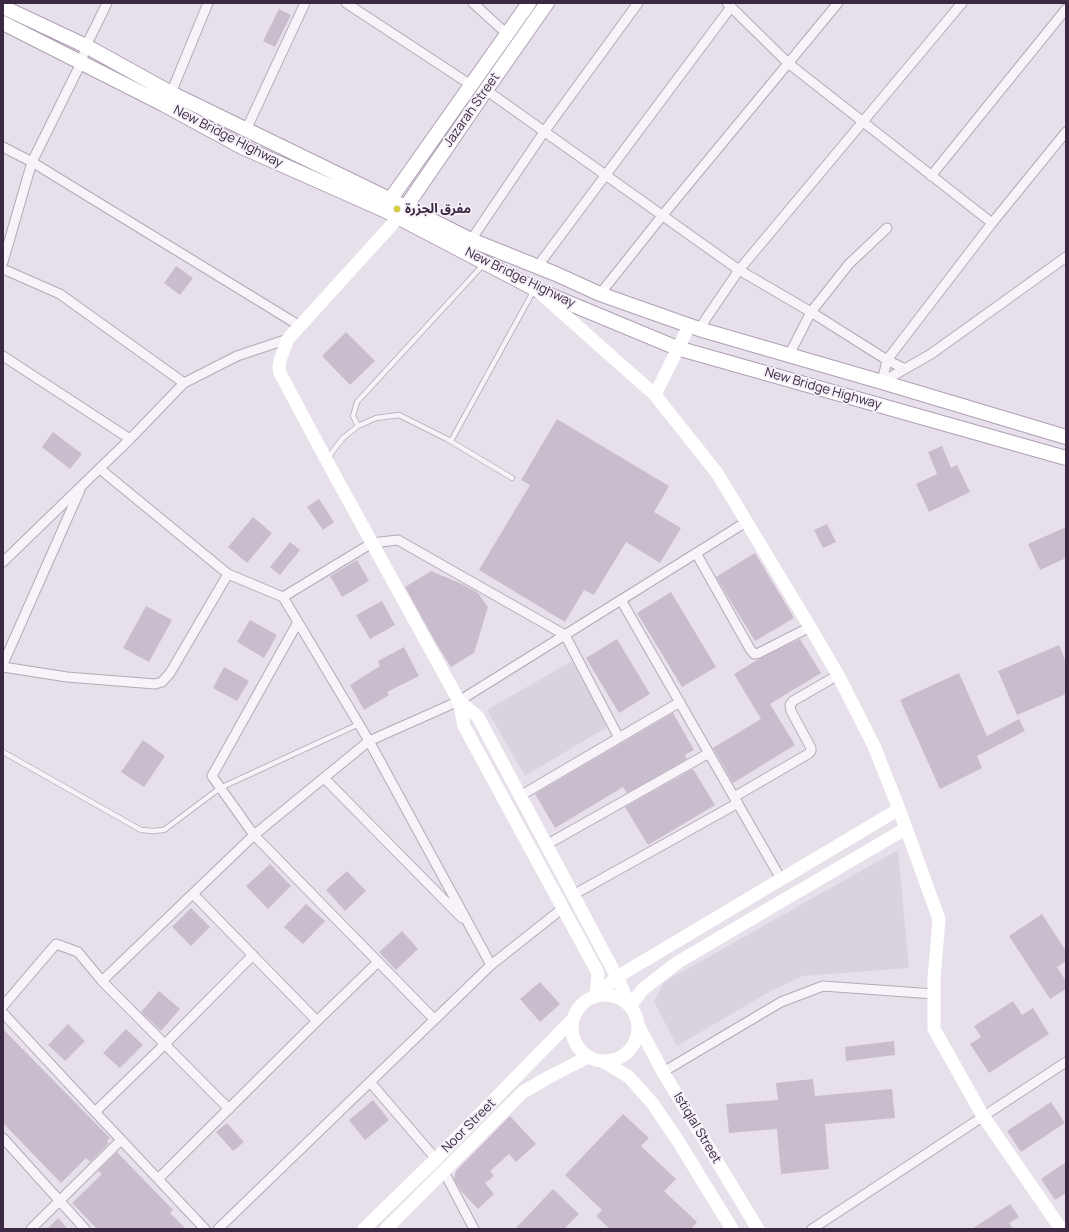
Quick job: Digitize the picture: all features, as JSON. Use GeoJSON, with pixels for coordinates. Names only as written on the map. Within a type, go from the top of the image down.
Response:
{"type":"FeatureCollection","features":[{"type":"Feature","properties":{"kind":"main road","name":"Jazarah Street"},"geometry":{"type":"LineString","coordinates":[[387,205],[529,3]]}},
{"type":"Feature","properties":{"kind":"main road","name":"Jazarah Street"},"geometry":{"type":"LineString","coordinates":[[402,212],[548,3]]}},
{"type":"Feature","properties":{"kind":"main road","name":"New Bridge Highway"},"geometry":{"type":"LineString","coordinates":[[3,7],[86,46],[171,93],[246,130],[387,205],[600,294],[694,327],[1066,437]]}},
{"type":"Feature","properties":{"kind":"main road","name":"New Bridge Highway"},"geometry":{"type":"LineString","coordinates":[[3,24],[163,104],[242,147],[387,205]]}},
{"type":"Feature","properties":{"kind":"main road","name":"New Bridge Highway"},"geometry":{"type":"LineString","coordinates":[[402,212],[485,262],[534,289],[677,348],[1066,458]]}},
{"type":"Feature","properties":{"kind":"street"},"geometry":{"type":"LineString","coordinates":[[3,262],[32,162],[81,63],[86,46],[107,3]]}},
{"type":"Feature","properties":{"kind":"street"},"geometry":{"type":"LineString","coordinates":[[171,93],[208,3]]}},
{"type":"Feature","properties":{"kind":"street"},"geometry":{"type":"LineString","coordinates":[[246,130],[305,3]]}},
{"type":"Feature","properties":{"kind":"street"},"geometry":{"type":"LineString","coordinates":[[346,3],[471,85]]}},
{"type":"Feature","properties":{"kind":"street"},"geometry":{"type":"LineString","coordinates":[[473,3],[507,34]]}},
{"type":"Feature","properties":{"kind":"street"},"geometry":{"type":"LineString","coordinates":[[471,240],[544,132],[638,3]]}},
{"type":"Feature","properties":{"kind":"street"},"geometry":{"type":"LineString","coordinates":[[600,294],[662,216],[838,3]]}},
{"type":"Feature","properties":{"kind":"street"},"geometry":{"type":"LineString","coordinates":[[655,395],[677,348],[739,270],[962,3]]}},
{"type":"Feature","properties":{"kind":"street"},"geometry":{"type":"LineString","coordinates":[[537,267],[729,5],[788,63],[992,223]]}},
{"type":"Feature","properties":{"kind":"street"},"geometry":{"type":"LineString","coordinates":[[931,176],[1066,9]]}},
{"type":"Feature","properties":{"kind":"street"},"geometry":{"type":"LineString","coordinates":[[486,90],[739,270],[811,312],[888,360],[905,368]]}},
{"type":"Feature","properties":{"kind":"street"},"geometry":{"type":"LineString","coordinates":[[882,382],[888,360],[992,223],[1066,132]]}},
{"type":"Feature","properties":{"kind":"street"},"geometry":{"type":"LineString","coordinates":[[3,147],[32,162],[300,326]]}},
{"type":"Feature","properties":{"kind":"street"},"geometry":{"type":"LineString","coordinates":[[402,212],[288,339],[280,360],[280,373],[459,702],[464,726],[598,973],[596,996]]}},
{"type":"Feature","properties":{"kind":"street"},"geometry":{"type":"LineString","coordinates":[[789,356],[811,312],[849,264],[886,228]]}},
{"type":"Feature","properties":{"kind":"street"},"geometry":{"type":"LineString","coordinates":[[882,382],[931,354],[1066,258]]}},
{"type":"Feature","properties":{"kind":"street"},"geometry":{"type":"LineString","coordinates":[[3,269],[60,294],[184,383]]}},
{"type":"Feature","properties":{"kind":"street"},"geometry":{"type":"LineString","coordinates":[[534,289],[655,395],[717,473],[838,675],[874,746],[899,809],[938,919],[934,979],[934,1029],[983,1116],[1061,1229]]}},
{"type":"Feature","properties":{"kind":"street"},"geometry":{"type":"LineString","coordinates":[[3,562],[100,469],[184,383],[237,356],[288,339]]}},
{"type":"Feature","properties":{"kind":"street"},"geometry":{"type":"LineString","coordinates":[[3,356],[130,439]]}},
{"type":"Feature","properties":{"kind":"street"},"geometry":{"type":"LineString","coordinates":[[100,469],[228,574],[283,598],[369,741],[491,965]]}},
{"type":"Feature","properties":{"kind":"street"},"geometry":{"type":"LineString","coordinates":[[82,486],[3,666],[67,677],[155,684],[162,682],[170,673],[228,574]]}},
{"type":"Feature","properties":{"kind":"street"},"geometry":{"type":"LineString","coordinates":[[102,981],[254,835],[369,741],[459,702],[746,522]]}},
{"type":"Feature","properties":{"kind":"street"},"geometry":{"type":"LineString","coordinates":[[283,598],[372,543],[398,540],[564,635],[619,738]]}},
{"type":"Feature","properties":{"kind":"street"},"geometry":{"type":"LineString","coordinates":[[696,553],[750,650],[754,654],[759,654],[810,627]]}},
{"type":"Feature","properties":{"kind":"street"},"geometry":{"type":"LineString","coordinates":[[621,600],[782,879]]}},
{"type":"Feature","properties":{"kind":"street"},"geometry":{"type":"LineString","coordinates":[[298,622],[212,776],[254,835],[434,1019]]}},
{"type":"Feature","properties":{"kind":"street"},"geometry":{"type":"LineString","coordinates":[[573,895],[736,800],[812,751],[791,711],[790,705],[793,701],[838,675]]}},
{"type":"Feature","properties":{"kind":"street"},"geometry":{"type":"LineString","coordinates":[[459,702],[478,717],[618,977],[630,1006],[637,1018],[638,1036],[633,1047],[625,1055],[615,1060],[604,1062],[596,1061],[580,1051],[574,1042],[572,1020],[581,1005],[596,996],[618,977],[899,809]]}},
{"type":"Feature","properties":{"kind":"street"},"geometry":{"type":"LineString","coordinates":[[520,796],[680,702]]}},
{"type":"Feature","properties":{"kind":"street"},"geometry":{"type":"LineString","coordinates":[[546,845],[709,752]]}},
{"type":"Feature","properties":{"kind":"street"},"geometry":{"type":"LineString","coordinates":[[324,778],[470,926]]}},
{"type":"Feature","properties":{"kind":"street"},"geometry":{"type":"LineString","coordinates":[[630,1006],[643,989],[678,962],[905,829]]}},
{"type":"Feature","properties":{"kind":"street"},"geometry":{"type":"LineString","coordinates":[[193,894],[317,1021]]}},
{"type":"Feature","properties":{"kind":"street"},"geometry":{"type":"LineString","coordinates":[[218,1229],[491,965],[563,908]]}},
{"type":"Feature","properties":{"kind":"street"},"geometry":{"type":"LineString","coordinates":[[3,1006],[56,944],[78,952],[102,981],[230,1109]]}},
{"type":"Feature","properties":{"kind":"street"},"geometry":{"type":"LineString","coordinates":[[94,1112],[165,1044],[253,955]]}},
{"type":"Feature","properties":{"kind":"street"},"geometry":{"type":"LineString","coordinates":[[158,1180],[378,962]]}},
{"type":"Feature","properties":{"kind":"street"},"geometry":{"type":"LineString","coordinates":[[663,1072],[781,1002],[823,986],[934,994]]}},
{"type":"Feature","properties":{"kind":"street"},"geometry":{"type":"LineString","coordinates":[[596,996],[615,996],[630,1006]]}},
{"type":"Feature","properties":{"kind":"street"},"geometry":{"type":"LineString","coordinates":[[3,1013],[205,1229]]}},
{"type":"Feature","properties":{"kind":"street","name":"Noor Street"},"geometry":{"type":"LineString","coordinates":[[364,1229],[436,1160],[572,1020]]}},
{"type":"Feature","properties":{"kind":"street","name":"Istiqlal Street"},"geometry":{"type":"LineString","coordinates":[[638,1025],[663,1072],[758,1229]]}},
{"type":"Feature","properties":{"kind":"street","name":"Noor Street"},"geometry":{"type":"LineString","coordinates":[[386,1229],[523,1092],[548,1077],[588,1057]]}},
{"type":"Feature","properties":{"kind":"street","name":"Istiqlal Street"},"geometry":{"type":"LineString","coordinates":[[604,1062],[630,1077],[653,1104],[678,1141],[732,1229]]}},
{"type":"Feature","properties":{"kind":"street"},"geometry":{"type":"LineString","coordinates":[[812,1229],[1066,1062]]}},
{"type":"Feature","properties":{"kind":"street"},"geometry":{"type":"LineString","coordinates":[[370,1082],[436,1160]]}},
{"type":"Feature","properties":{"kind":"street"},"geometry":{"type":"LineString","coordinates":[[3,1138],[85,1229]]}},
{"type":"Feature","properties":{"kind":"street"},"geometry":{"type":"LineString","coordinates":[[31,1229],[121,1140]]}},
{"type":"Feature","properties":{"kind":"street"},"geometry":{"type":"LineString","coordinates":[[444,1172],[474,1229]]}},
{"type":"Feature","properties":{"kind":"lane"},"geometry":{"type":"LineString","coordinates":[[358,426],[353,416],[357,402],[485,262]]}},
{"type":"Feature","properties":{"kind":"lane"},"geometry":{"type":"LineString","coordinates":[[451,442],[534,289]]}},
{"type":"Feature","properties":{"kind":"lane"},"geometry":{"type":"LineString","coordinates":[[328,463],[332,452],[343,438],[358,426],[376,418],[399,415],[451,442],[512,478]]}},
{"type":"Feature","properties":{"kind":"lane"},"geometry":{"type":"LineString","coordinates":[[3,752],[141,830],[153,831],[164,830],[220,788],[358,724]]}},
{"type":"Feature","properties":{"kind":"shaded area"},"geometry":{"type":"Polygon","coordinates":[[[572,661],[607,727],[525,776],[487,710],[572,661]]]}},
{"type":"Feature","properties":{"kind":"shaded area"},"geometry":{"type":"Polygon","coordinates":[[[898,850],[909,968],[803,976],[771,991],[677,1046],[654,1002],[664,982],[898,850]]]}},
{"type":"Feature","properties":{"kind":"building"},"geometry":{"type":"Polygon","coordinates":[[[279,9],[291,15],[275,47],[263,41],[279,9]]]}},
{"type":"Feature","properties":{"kind":"building"},"geometry":{"type":"Polygon","coordinates":[[[176,266],[193,278],[180,295],[164,283],[176,266]]]}},
{"type":"Feature","properties":{"kind":"building"},"geometry":{"type":"Polygon","coordinates":[[[346,332],[375,361],[350,385],[322,356],[346,332]]]}},
{"type":"Feature","properties":{"kind":"building"},"geometry":{"type":"Polygon","coordinates":[[[557,419],[669,486],[654,512],[681,528],[660,563],[626,542],[594,595],[584,590],[565,622],[479,570],[530,485],[521,480],[557,419]]]}},
{"type":"Feature","properties":{"kind":"building"},"geometry":{"type":"Polygon","coordinates":[[[53,432],[82,454],[70,469],[42,447],[53,432]]]}},
{"type":"Feature","properties":{"kind":"building"},"geometry":{"type":"Polygon","coordinates":[[[942,446],[951,468],[957,465],[970,492],[929,512],[916,484],[937,474],[928,452],[942,446]]]}},
{"type":"Feature","properties":{"kind":"building"},"geometry":{"type":"Polygon","coordinates":[[[319,499],[334,522],[323,530],[307,507],[319,499]]]}},
{"type":"Feature","properties":{"kind":"building"},"geometry":{"type":"Polygon","coordinates":[[[253,517],[272,533],[247,563],[228,547],[253,517]]]}},
{"type":"Feature","properties":{"kind":"building"},"geometry":{"type":"Polygon","coordinates":[[[827,524],[836,542],[823,548],[814,530],[827,524]]]}},
{"type":"Feature","properties":{"kind":"building"},"geometry":{"type":"Polygon","coordinates":[[[1066,527],[1066,558],[1040,570],[1028,544],[1066,527]]]}},
{"type":"Feature","properties":{"kind":"building"},"geometry":{"type":"Polygon","coordinates":[[[290,542],[300,550],[280,575],[270,567],[290,542]]]}},
{"type":"Feature","properties":{"kind":"building"},"geometry":{"type":"Polygon","coordinates":[[[755,553],[794,618],[755,641],[716,577],[755,553]]]}},
{"type":"Feature","properties":{"kind":"building"},"geometry":{"type":"Polygon","coordinates":[[[357,560],[369,581],[342,597],[330,576],[357,560]]]}},
{"type":"Feature","properties":{"kind":"building"},"geometry":{"type":"Polygon","coordinates":[[[431,571],[462,584],[478,593],[488,607],[474,653],[451,667],[405,587],[431,571]]]}},
{"type":"Feature","properties":{"kind":"building"},"geometry":{"type":"Polygon","coordinates":[[[671,592],[716,667],[682,687],[637,613],[671,592]]]}},
{"type":"Feature","properties":{"kind":"building"},"geometry":{"type":"Polygon","coordinates":[[[382,601],[395,625],[370,639],[356,615],[382,601]]]}},
{"type":"Feature","properties":{"kind":"building"},"geometry":{"type":"Polygon","coordinates":[[[146,606],[172,620],[149,662],[123,648],[146,606]]]}},
{"type":"Feature","properties":{"kind":"building"},"geometry":{"type":"Polygon","coordinates":[[[250,620],[277,635],[264,658],[237,642],[250,620]]]}},
{"type":"Feature","properties":{"kind":"building"},"geometry":{"type":"Polygon","coordinates":[[[617,639],[650,694],[619,713],[586,658],[617,639]]]}},
{"type":"Feature","properties":{"kind":"building"},"geometry":{"type":"Polygon","coordinates":[[[800,639],[821,673],[770,704],[795,745],[733,783],[713,748],[761,719],[734,674],[759,659],[800,639]]]}},
{"type":"Feature","properties":{"kind":"building"},"geometry":{"type":"Polygon","coordinates":[[[1059,645],[1066,662],[1066,694],[1017,715],[998,671],[1059,645]]]}},
{"type":"Feature","properties":{"kind":"building"},"geometry":{"type":"Polygon","coordinates":[[[404,647],[419,676],[387,692],[389,695],[364,710],[350,685],[380,666],[378,661],[404,647]]]}},
{"type":"Feature","properties":{"kind":"building"},"geometry":{"type":"Polygon","coordinates":[[[224,667],[249,681],[237,701],[213,688],[224,667]]]}},
{"type":"Feature","properties":{"kind":"building"},"geometry":{"type":"Polygon","coordinates":[[[959,673],[987,736],[1019,719],[1025,731],[977,756],[982,768],[940,789],[900,700],[959,673]]]}},
{"type":"Feature","properties":{"kind":"building"},"geometry":{"type":"Polygon","coordinates":[[[673,713],[694,750],[685,755],[687,759],[627,793],[623,787],[555,828],[535,794],[673,713]]]}},
{"type":"Feature","properties":{"kind":"building"},"geometry":{"type":"Polygon","coordinates":[[[143,740],[165,756],[144,787],[121,772],[143,740]]]}},
{"type":"Feature","properties":{"kind":"building"},"geometry":{"type":"Polygon","coordinates":[[[693,769],[715,805],[648,845],[625,807],[693,769]]]}},
{"type":"Feature","properties":{"kind":"building"},"geometry":{"type":"Polygon","coordinates":[[[270,864],[291,886],[268,909],[246,886],[270,864]]]}},
{"type":"Feature","properties":{"kind":"building"},"geometry":{"type":"Polygon","coordinates":[[[347,871],[366,891],[345,911],[326,890],[347,871]]]}},
{"type":"Feature","properties":{"kind":"building"},"geometry":{"type":"Polygon","coordinates":[[[306,904],[325,921],[303,944],[284,927],[306,904]]]}},
{"type":"Feature","properties":{"kind":"building"},"geometry":{"type":"Polygon","coordinates":[[[191,908],[210,927],[191,946],[172,927],[191,908]]]}},
{"type":"Feature","properties":{"kind":"building"},"geometry":{"type":"Polygon","coordinates":[[[1042,914],[1066,951],[1066,961],[1057,967],[1066,981],[1066,989],[1050,999],[1009,936],[1042,914]]]}},
{"type":"Feature","properties":{"kind":"building"},"geometry":{"type":"Polygon","coordinates":[[[402,931],[418,949],[396,970],[379,952],[402,931]]]}},
{"type":"Feature","properties":{"kind":"building"},"geometry":{"type":"Polygon","coordinates":[[[540,982],[560,1004],[540,1022],[520,999],[540,982]]]}},
{"type":"Feature","properties":{"kind":"building"},"geometry":{"type":"Polygon","coordinates":[[[159,991],[180,1009],[161,1031],[141,1012],[159,991]]]}},
{"type":"Feature","properties":{"kind":"building"},"geometry":{"type":"Polygon","coordinates":[[[1013,1001],[1022,1015],[1033,1008],[1049,1034],[989,1073],[970,1044],[981,1037],[974,1026],[1013,1001]]]}},
{"type":"Feature","properties":{"kind":"building"},"geometry":{"type":"Polygon","coordinates":[[[68,1024],[85,1041],[65,1061],[48,1045],[68,1024]]]}},
{"type":"Feature","properties":{"kind":"building"},"geometry":{"type":"Polygon","coordinates":[[[3,1029],[110,1138],[107,1141],[109,1143],[90,1162],[86,1158],[61,1183],[3,1123],[3,1029]]]}},
{"type":"Feature","properties":{"kind":"building"},"geometry":{"type":"Polygon","coordinates":[[[126,1029],[143,1045],[120,1068],[103,1053],[126,1029]]]}},
{"type":"Feature","properties":{"kind":"building"},"geometry":{"type":"Polygon","coordinates":[[[894,1041],[895,1055],[846,1061],[845,1047],[894,1041]]]}},
{"type":"Feature","properties":{"kind":"building"},"geometry":{"type":"Polygon","coordinates":[[[813,1079],[815,1096],[892,1089],[895,1118],[825,1124],[829,1169],[781,1174],[777,1129],[729,1133],[726,1104],[778,1100],[776,1083],[813,1079]]]}},
{"type":"Feature","properties":{"kind":"building"},"geometry":{"type":"Polygon","coordinates":[[[373,1100],[389,1120],[365,1140],[349,1120],[373,1100]]]}},
{"type":"Feature","properties":{"kind":"building"},"geometry":{"type":"Polygon","coordinates":[[[1051,1102],[1065,1123],[1021,1152],[1007,1131],[1051,1102]]]}},
{"type":"Feature","properties":{"kind":"building"},"geometry":{"type":"Polygon","coordinates":[[[623,1114],[649,1138],[641,1146],[676,1179],[664,1191],[697,1222],[691,1229],[610,1229],[596,1216],[602,1210],[565,1175],[623,1114]]]}},
{"type":"Feature","properties":{"kind":"building"},"geometry":{"type":"Polygon","coordinates":[[[510,1116],[536,1144],[516,1162],[509,1154],[490,1171],[494,1176],[485,1183],[494,1194],[478,1209],[461,1191],[454,1179],[456,1171],[510,1116]]]}},
{"type":"Feature","properties":{"kind":"building"},"geometry":{"type":"Polygon","coordinates":[[[227,1123],[244,1142],[233,1151],[216,1132],[227,1123]]]}},
{"type":"Feature","properties":{"kind":"building"},"geometry":{"type":"Polygon","coordinates":[[[117,1152],[173,1210],[170,1213],[186,1229],[97,1229],[72,1203],[102,1174],[98,1171],[117,1152]]]}},
{"type":"Feature","properties":{"kind":"building"},"geometry":{"type":"Polygon","coordinates":[[[1066,1162],[1066,1193],[1055,1200],[1041,1179],[1066,1162]]]}},
{"type":"Feature","properties":{"kind":"building"},"geometry":{"type":"Polygon","coordinates":[[[553,1189],[579,1214],[564,1229],[515,1229],[553,1189]]]}},
{"type":"Feature","properties":{"kind":"building"},"geometry":{"type":"Polygon","coordinates":[[[1010,1204],[1019,1217],[1009,1223],[1013,1229],[972,1229],[1010,1204]]]}},
{"type":"Feature","properties":{"kind":"building"},"geometry":{"type":"Polygon","coordinates":[[[58,1218],[68,1229],[47,1229],[58,1218]]]}},
{"type":"Feature","properties":{"kind":"place","name":"مفرق الجزرة"},"geometry":{"type":"Point","coordinates":[397,209]}}]}
